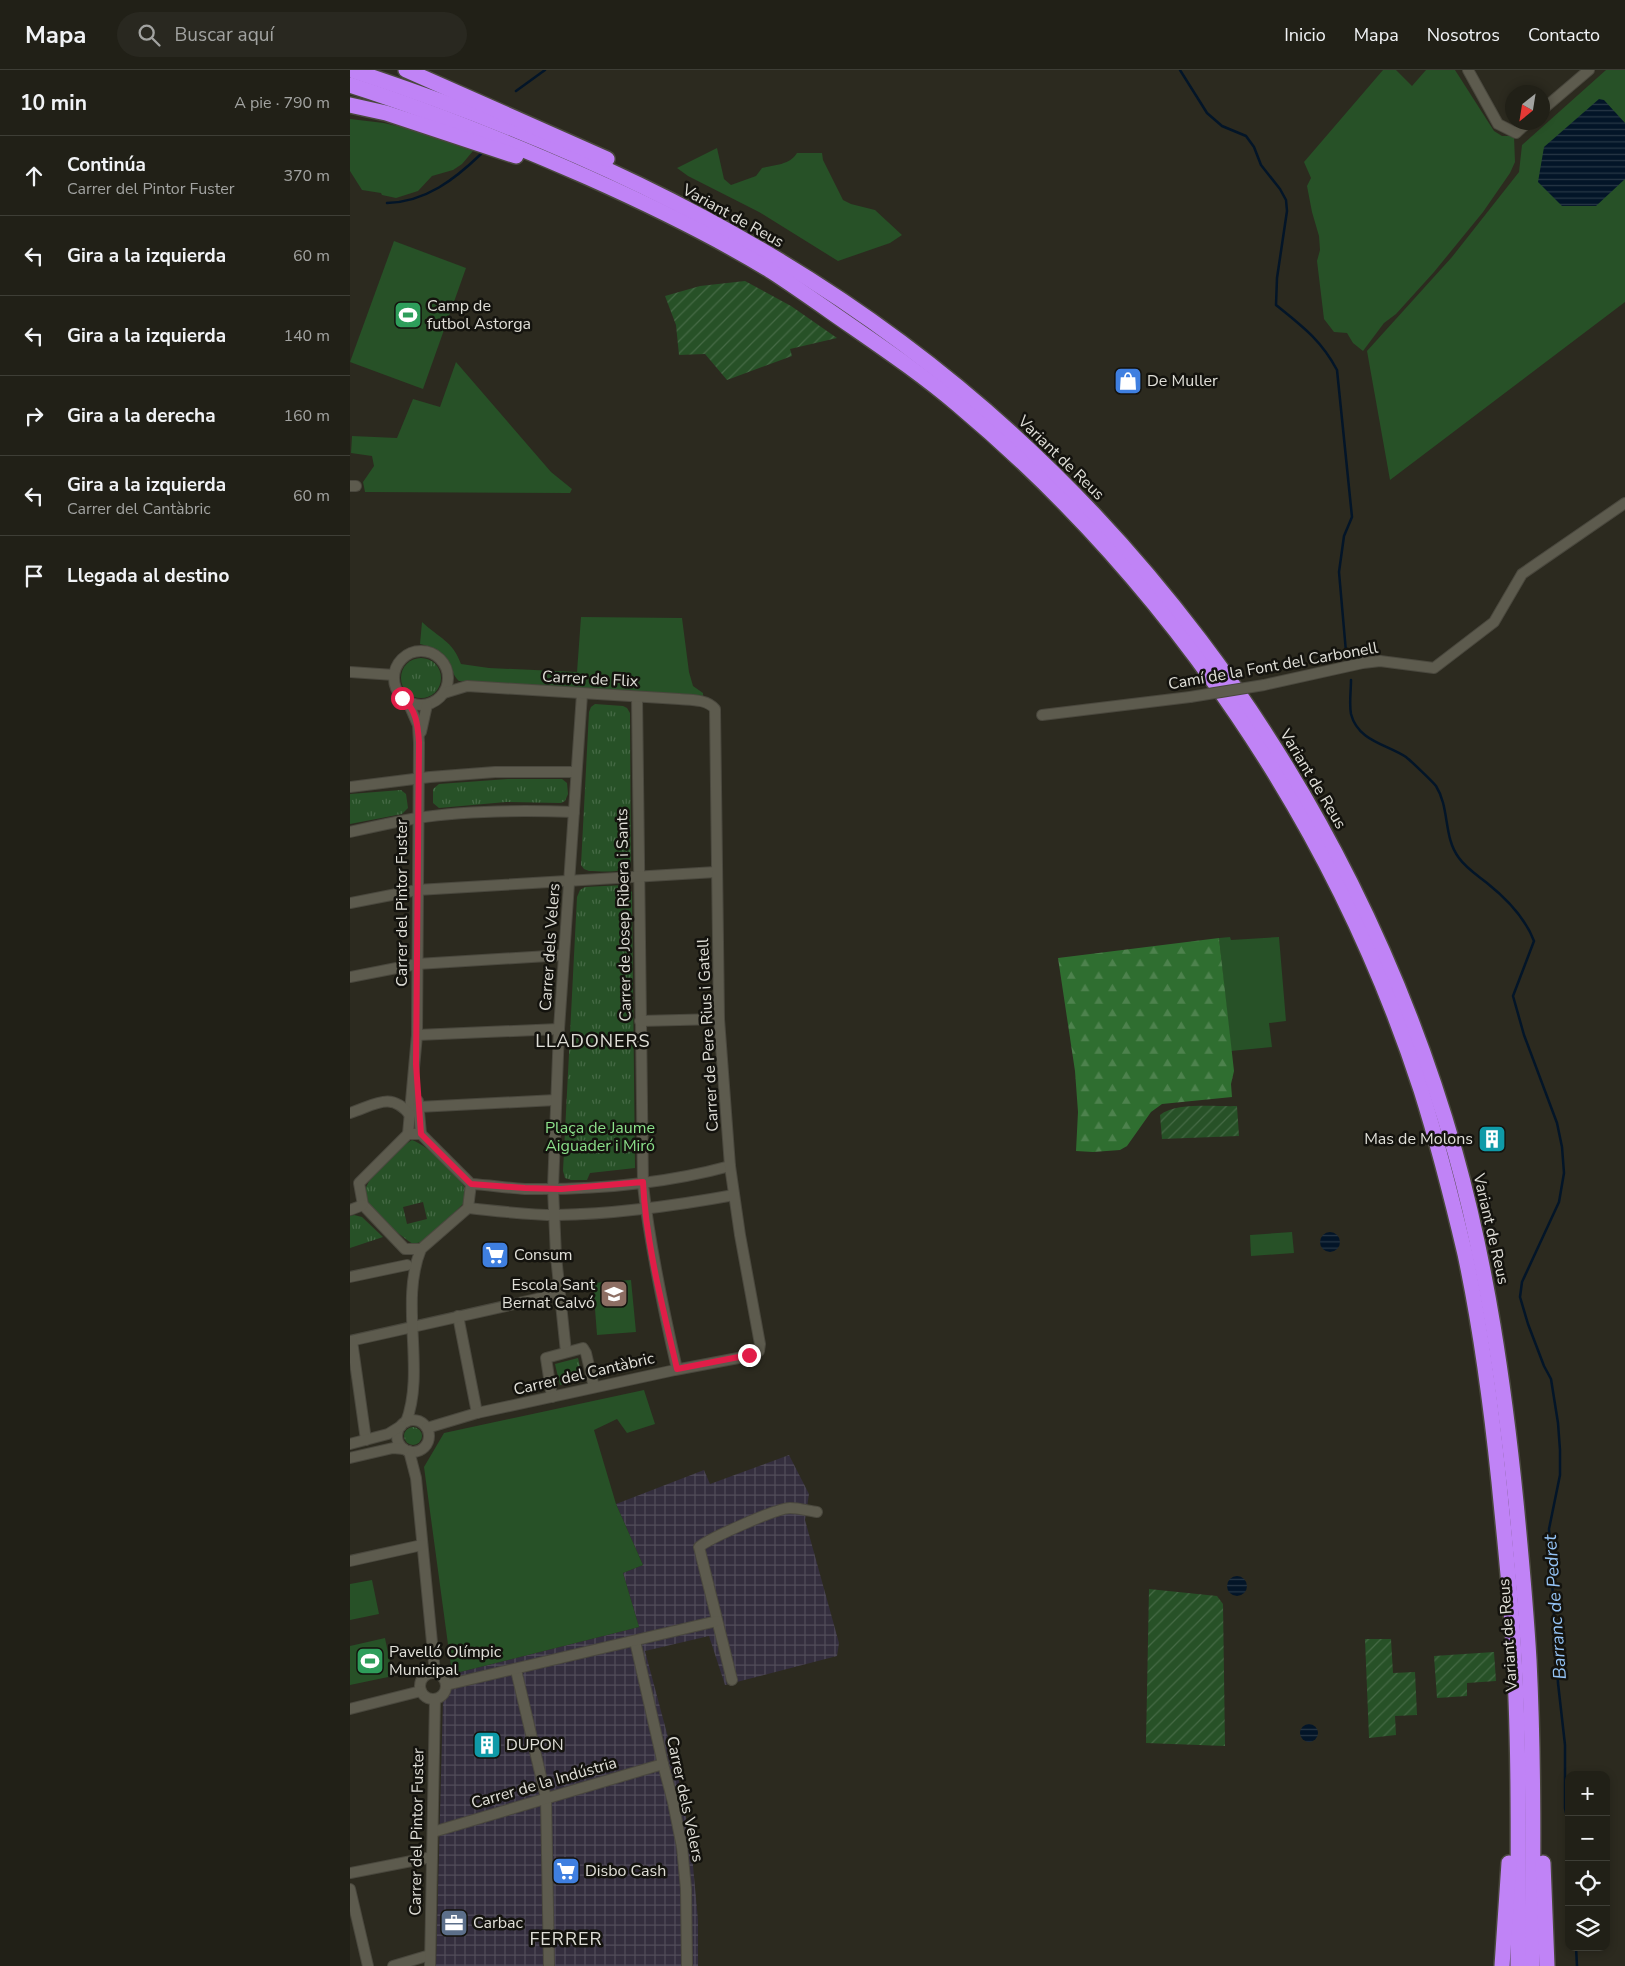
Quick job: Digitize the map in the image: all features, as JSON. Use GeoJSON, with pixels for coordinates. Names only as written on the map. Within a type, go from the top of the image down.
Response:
{"type":"FeatureCollection","features":[{"type":"Feature","properties":{"kind":"highway","name":"Variant de Reus"},"geometry":{"type":"LineString","coordinates":[[351,70],[392,83],[527,135],[625,178],[683,207],[777,259],[835,296],[902,343],[968,395],[1042,461],[1102,522],[1172,604],[1231,680],[1288,768],[1334,849],[1374,930],[1406,1008],[1433,1080],[1456,1156],[1480,1254],[1493,1325],[1509,1437],[1529,1656],[1532,1771],[1532,1966]]}},
{"type":"Feature","properties":{"kind":"highway"},"geometry":{"type":"LineString","coordinates":[[406,70],[628,169],[672,192],[683,207]]}},
{"type":"Feature","properties":{"kind":"highway","name":"Variant de Reus"},"geometry":{"type":"LineString","coordinates":[[350,85],[389,98],[548,160],[698,230],[771,272],[893,354],[958,405],[1032,471],[1090,530],[1163,615],[1218,686],[1276,776],[1322,857],[1358,929],[1389,1004],[1420,1086],[1447,1180],[1466,1260],[1490,1407],[1507,1554],[1513,1641],[1518,1784],[1518,1966]]}},
{"type":"Feature","properties":{"kind":"highway"},"geometry":{"type":"LineString","coordinates":[[350,104],[386,113],[518,157],[618,199],[771,272]]}},
{"type":"Feature","properties":{"kind":"highway"},"geometry":{"type":"LineString","coordinates":[[1520,1543],[1534,1656],[1547,1966]]}},
{"type":"Feature","properties":{"kind":"highway"},"geometry":{"type":"LineString","coordinates":[[1502,1966],[1511,1837],[1513,1641]]}},
{"type":"Feature","properties":{"kind":"street"},"geometry":{"type":"LineString","coordinates":[[1550,103],[1589,70]]}},
{"type":"Feature","properties":{"kind":"street"},"geometry":{"type":"LineString","coordinates":[[1469,72],[1498,124],[1505,128]]}},
{"type":"Feature","properties":{"kind":"street","name":"Camí de la Font del Carbonell"},"geometry":{"type":"LineString","coordinates":[[1042,715],[1190,697],[1264,685],[1363,662],[1380,661],[1434,668],[1494,622],[1522,574],[1625,503]]}},
{"type":"Feature","properties":{"kind":"street"},"geometry":{"type":"LineString","coordinates":[[423,650],[435,654],[443,660],[449,677],[444,693],[437,701],[427,704],[414,704],[408,702],[398,692],[394,675],[396,667],[403,657],[412,652],[423,650]]}},
{"type":"Feature","properties":{"kind":"street"},"geometry":{"type":"LineString","coordinates":[[350,672],[394,675]]}},
{"type":"Feature","properties":{"kind":"street","name":"Carrer de Flix"},"geometry":{"type":"LineString","coordinates":[[449,677],[467,686]]}},
{"type":"Feature","properties":{"kind":"street","name":"Carrer de Flix"},"geometry":{"type":"LineString","coordinates":[[444,693],[467,686],[679,699],[711,704]]}},
{"type":"Feature","properties":{"kind":"street","name":"Carrer dels Velers"},"geometry":{"type":"LineString","coordinates":[[566,1352],[559,1294],[553,1188],[559,1029],[582,694]]}},
{"type":"Feature","properties":{"kind":"street","name":"Carrer de Josep Ribera i Sants"},"geometry":{"type":"LineString","coordinates":[[637,697],[643,1182],[657,1277],[677,1369]]}},
{"type":"Feature","properties":{"kind":"street","name":"Carrer del Pintor Fuster"},"geometry":{"type":"LineString","coordinates":[[408,702],[418,725],[419,742],[417,1035],[414,1111],[408,1134]]}},
{"type":"Feature","properties":{"kind":"street","name":"Carrer del Pintor Fuster"},"geometry":{"type":"LineString","coordinates":[[419,742],[427,704]]}},
{"type":"Feature","properties":{"kind":"street","name":"Carrer de Pere Rius i Gatell"},"geometry":{"type":"LineString","coordinates":[[711,704],[715,709],[716,718],[716,872],[719,1019],[730,1166],[760,1344],[759,1351],[749,1355]]}},
{"type":"Feature","properties":{"kind":"street"},"geometry":{"type":"LineString","coordinates":[[350,787],[430,777],[495,772],[576,772]]}},
{"type":"Feature","properties":{"kind":"street"},"geometry":{"type":"LineString","coordinates":[[350,832],[418,818],[489,811],[574,812]]}},
{"type":"Feature","properties":{"kind":"street"},"geometry":{"type":"LineString","coordinates":[[350,903],[417,890],[716,872]]}},
{"type":"Feature","properties":{"kind":"street"},"geometry":{"type":"LineString","coordinates":[[350,977],[417,964],[564,955]]}},
{"type":"Feature","properties":{"kind":"street"},"geometry":{"type":"LineString","coordinates":[[640,1021],[719,1019]]}},
{"type":"Feature","properties":{"kind":"street"},"geometry":{"type":"LineString","coordinates":[[417,1035],[559,1029]]}},
{"type":"Feature","properties":{"kind":"street"},"geometry":{"type":"LineString","coordinates":[[350,1113],[383,1102],[393,1101],[414,1111],[556,1100]]}},
{"type":"Feature","properties":{"kind":"street","name":"Carrer del Pintor Fuster"},"geometry":{"type":"LineString","coordinates":[[414,1111],[421,1134]]}},
{"type":"Feature","properties":{"kind":"street"},"geometry":{"type":"LineString","coordinates":[[413,1276],[407,1265],[405,1249],[363,1205],[355,1184],[408,1134],[421,1134],[471,1184],[525,1188],[600,1187],[694,1176],[730,1166]]}},
{"type":"Feature","properties":{"kind":"street"},"geometry":{"type":"LineString","coordinates":[[350,1458],[393,1448],[411,1450],[428,1442],[429,1435],[416,1414],[412,1398],[413,1276],[421,1249],[468,1208],[471,1184]]}},
{"type":"Feature","properties":{"kind":"street"},"geometry":{"type":"LineString","coordinates":[[468,1208],[554,1215],[646,1210],[734,1195]]}},
{"type":"Feature","properties":{"kind":"street"},"geometry":{"type":"LineString","coordinates":[[350,1210],[363,1205]]}},
{"type":"Feature","properties":{"kind":"street"},"geometry":{"type":"LineString","coordinates":[[405,1249],[421,1249]]}},
{"type":"Feature","properties":{"kind":"street"},"geometry":{"type":"LineString","coordinates":[[350,1277],[407,1265]]}},
{"type":"Feature","properties":{"kind":"street"},"geometry":{"type":"LineString","coordinates":[[366,1440],[351,1341],[559,1294]]}},
{"type":"Feature","properties":{"kind":"street"},"geometry":{"type":"LineString","coordinates":[[458,1316],[477,1413]]}},
{"type":"Feature","properties":{"kind":"street"},"geometry":{"type":"LineString","coordinates":[[552,1397],[546,1358],[582,1348],[586,1353],[594,1388]]}},
{"type":"Feature","properties":{"kind":"street","name":"Carrer del Cantàbric"},"geometry":{"type":"LineString","coordinates":[[424,1425],[749,1355]]}},
{"type":"Feature","properties":{"kind":"street"},"geometry":{"type":"LineString","coordinates":[[412,1398],[404,1424],[398,1432],[398,1438],[411,1450],[416,1478],[435,1673]]}},
{"type":"Feature","properties":{"kind":"street"},"geometry":{"type":"LineString","coordinates":[[350,1444],[388,1434],[412,1420],[424,1425]]}},
{"type":"Feature","properties":{"kind":"street"},"geometry":{"type":"LineString","coordinates":[[732,1680],[699,1547],[706,1541],[747,1523],[788,1508],[818,1512]]}},
{"type":"Feature","properties":{"kind":"street"},"geometry":{"type":"LineString","coordinates":[[350,1561],[422,1545]]}},
{"type":"Feature","properties":{"kind":"street"},"geometry":{"type":"LineString","coordinates":[[446,1685],[717,1621]]}},
{"type":"Feature","properties":{"kind":"street","name":"Carrer dels Velers"},"geometry":{"type":"LineString","coordinates":[[635,1641],[682,1847],[686,1889],[687,1966]]}},
{"type":"Feature","properties":{"kind":"street"},"geometry":{"type":"LineString","coordinates":[[516,1670],[546,1798],[549,1966]]}},
{"type":"Feature","properties":{"kind":"street"},"geometry":{"type":"LineString","coordinates":[[435,1673],[443,1678],[446,1685],[443,1695],[435,1699],[426,1697],[421,1691],[420,1686],[423,1678],[435,1673]]}},
{"type":"Feature","properties":{"kind":"street"},"geometry":{"type":"LineString","coordinates":[[350,1709],[421,1691]]}},
{"type":"Feature","properties":{"kind":"street","name":"Carrer del Pintor Fuster"},"geometry":{"type":"LineString","coordinates":[[430,1966],[435,1699]]}},
{"type":"Feature","properties":{"kind":"street","name":"Carrer de la Indústria"},"geometry":{"type":"LineString","coordinates":[[433,1832],[663,1764]]}},
{"type":"Feature","properties":{"kind":"street"},"geometry":{"type":"LineString","coordinates":[[350,1873],[432,1857]]}},
{"type":"Feature","properties":{"kind":"street"},"geometry":{"type":"LineString","coordinates":[[350,1889],[368,1966]]}},
{"type":"Feature","properties":{"kind":"street"},"geometry":{"type":"LineString","coordinates":[[392,1966],[430,1955]]}},
{"type":"Feature","properties":{"kind":"shaded area"},"geometry":{"type":"Polygon","coordinates":[[[789,1455],[809,1494],[805,1520],[839,1643],[837,1656],[725,1685],[709,1636],[645,1651],[677,1771],[691,1844],[698,1920],[698,1966],[436,1966],[443,1699],[452,1674],[639,1627],[623,1573],[643,1565],[616,1504],[704,1470],[710,1484],[789,1455]]]}},
{"type":"Feature","properties":{"kind":"green space"},"geometry":{"type":"Polygon","coordinates":[[[1383,70],[1396,70],[1412,86],[1426,70],[1455,70],[1494,131],[1502,136],[1514,136],[1515,162],[1510,173],[1483,212],[1434,272],[1396,314],[1384,323],[1363,351],[1353,343],[1347,333],[1334,332],[1324,319],[1317,261],[1320,250],[1319,236],[1307,186],[1311,178],[1304,162],[1383,70]]]}},
{"type":"Feature","properties":{"kind":"green space"},"geometry":{"type":"Polygon","coordinates":[[[1606,70],[1625,70],[1625,302],[1390,480],[1367,351],[1452,257],[1519,172],[1522,145],[1539,130],[1550,130],[1550,120],[1606,70]]]}},
{"type":"Feature","properties":{"kind":"green space"},"geometry":{"type":"Polygon","coordinates":[[[350,119],[406,128],[473,151],[462,164],[453,170],[432,176],[418,191],[396,198],[362,190],[350,171],[350,119]]]}},
{"type":"Feature","properties":{"kind":"green space"},"geometry":{"type":"Polygon","coordinates":[[[717,148],[724,179],[731,185],[756,176],[762,168],[786,162],[797,153],[822,153],[823,160],[843,200],[875,210],[902,235],[890,243],[838,261],[759,212],[688,176],[677,168],[717,148]]]}},
{"type":"Feature","properties":{"kind":"green space","name":"Camp de futbol Astorga"},"geometry":{"type":"Polygon","coordinates":[[[394,241],[466,268],[423,389],[350,362],[394,241]]]}},
{"type":"Feature","properties":{"kind":"green space"},"geometry":{"type":"Polygon","coordinates":[[[745,281],[791,306],[837,338],[790,349],[792,356],[727,380],[705,354],[679,355],[676,325],[665,296],[700,286],[745,281]]]}},
{"type":"Feature","properties":{"kind":"green space"},"geometry":{"type":"Polygon","coordinates":[[[456,362],[551,472],[572,489],[570,493],[365,492],[363,482],[374,466],[372,456],[351,453],[352,436],[397,438],[413,399],[440,407],[456,362]]]}},
{"type":"Feature","properties":{"kind":"green space"},"geometry":{"type":"Polygon","coordinates":[[[581,617],[682,618],[689,672],[693,686],[703,693],[703,697],[459,681],[441,653],[420,644],[422,622],[450,645],[461,664],[489,668],[577,672],[581,617]]]}},
{"type":"Feature","properties":{"kind":"green space"},"geometry":{"type":"Polygon","coordinates":[[[425,658],[432,661],[438,667],[441,678],[440,686],[432,695],[425,698],[417,698],[410,695],[402,686],[401,674],[404,667],[413,659],[425,658]]]}},
{"type":"Feature","properties":{"kind":"green space"},"geometry":{"type":"Polygon","coordinates":[[[595,704],[623,706],[630,713],[631,862],[619,871],[589,871],[581,865],[589,712],[595,704]]]}},
{"type":"Feature","properties":{"kind":"green space"},"geometry":{"type":"Polygon","coordinates":[[[508,779],[562,779],[567,783],[568,794],[565,801],[561,803],[506,802],[439,808],[433,803],[433,789],[439,784],[508,779]]]}},
{"type":"Feature","properties":{"kind":"green space"},"geometry":{"type":"Polygon","coordinates":[[[401,790],[406,794],[408,808],[402,814],[350,824],[350,794],[401,790]]]}},
{"type":"Feature","properties":{"kind":"green space","name":"Plaça de Jaume Aiguader i Miró"},"geometry":{"type":"Polygon","coordinates":[[[624,885],[632,892],[635,1168],[590,1173],[587,1180],[571,1180],[565,1178],[563,1171],[577,897],[580,890],[585,887],[624,885]]]}},
{"type":"Feature","properties":{"kind":"green space"},"geometry":{"type":"Polygon","coordinates":[[[1230,937],[1231,940],[1279,937],[1286,1021],[1269,1023],[1272,1047],[1231,1051],[1219,938],[1230,937]]]}},
{"type":"Feature","properties":{"kind":"green space"},"geometry":{"type":"Polygon","coordinates":[[[1219,938],[1234,1071],[1231,1084],[1232,1097],[1162,1104],[1151,1112],[1127,1146],[1120,1150],[1076,1151],[1078,1112],[1075,1071],[1058,958],[1219,938]]]}},
{"type":"Feature","properties":{"kind":"green space"},"geometry":{"type":"Polygon","coordinates":[[[1197,1106],[1237,1106],[1239,1136],[1162,1139],[1160,1115],[1167,1111],[1197,1106]]]}},
{"type":"Feature","properties":{"kind":"green space"},"geometry":{"type":"Polygon","coordinates":[[[412,1140],[435,1155],[450,1169],[467,1191],[463,1204],[425,1241],[413,1244],[379,1216],[365,1198],[365,1190],[374,1174],[389,1157],[412,1140]],[[423,1202],[403,1207],[407,1224],[427,1219],[423,1202]]]}},
{"type":"Feature","properties":{"kind":"green space"},"geometry":{"type":"Polygon","coordinates":[[[350,1216],[362,1217],[383,1237],[350,1248],[350,1216]]]}},
{"type":"Feature","properties":{"kind":"green space"},"geometry":{"type":"Polygon","coordinates":[[[1292,1232],[1294,1253],[1251,1256],[1250,1235],[1292,1232]]]}},
{"type":"Feature","properties":{"kind":"green space"},"geometry":{"type":"Polygon","coordinates":[[[631,1280],[636,1332],[597,1335],[593,1283],[631,1280]]]}},
{"type":"Feature","properties":{"kind":"green space"},"geometry":{"type":"Polygon","coordinates":[[[578,1358],[583,1380],[560,1385],[555,1364],[578,1358]]]}},
{"type":"Feature","properties":{"kind":"green space"},"geometry":{"type":"Polygon","coordinates":[[[644,1390],[655,1424],[627,1433],[617,1419],[594,1430],[616,1504],[643,1565],[623,1573],[639,1627],[452,1674],[424,1467],[444,1433],[644,1390]]]}},
{"type":"Feature","properties":{"kind":"green space"},"geometry":{"type":"Polygon","coordinates":[[[413,1427],[419,1430],[422,1436],[419,1442],[413,1445],[407,1442],[404,1436],[407,1430],[413,1427]]]}},
{"type":"Feature","properties":{"kind":"green space","name":"Pavelló Olímpic Municipal"},"geometry":{"type":"Polygon","coordinates":[[[372,1580],[379,1614],[350,1620],[350,1584],[372,1580]]]}},
{"type":"Feature","properties":{"kind":"green space"},"geometry":{"type":"Polygon","coordinates":[[[1149,1589],[1217,1596],[1223,1604],[1225,1746],[1146,1743],[1149,1589]]]}},
{"type":"Feature","properties":{"kind":"green space","name":"Pavelló Olímpic Municipal"},"geometry":{"type":"Polygon","coordinates":[[[385,1638],[393,1676],[350,1685],[350,1646],[385,1638]]]}},
{"type":"Feature","properties":{"kind":"green space"},"geometry":{"type":"Polygon","coordinates":[[[1365,1639],[1391,1639],[1393,1673],[1415,1672],[1417,1715],[1395,1716],[1396,1735],[1369,1738],[1365,1639]]]}},
{"type":"Feature","properties":{"kind":"green space"},"geometry":{"type":"Polygon","coordinates":[[[1494,1652],[1496,1681],[1467,1683],[1467,1696],[1437,1698],[1434,1656],[1494,1652]]]}},
{"type":"Feature","properties":{"kind":"water"},"geometry":{"type":"Polygon","coordinates":[[[1599,99],[1604,100],[1625,123],[1625,179],[1596,206],[1562,206],[1538,182],[1544,147],[1599,99]]]}},
{"type":"Feature","properties":{"kind":"water"},"geometry":{"type":"Polygon","coordinates":[[[1330,1232],[1337,1235],[1340,1242],[1337,1249],[1330,1252],[1323,1249],[1320,1242],[1323,1235],[1330,1232]]]}},
{"type":"Feature","properties":{"kind":"water"},"geometry":{"type":"Polygon","coordinates":[[[1237,1576],[1244,1579],[1247,1586],[1244,1593],[1237,1596],[1230,1593],[1227,1586],[1230,1579],[1237,1576]]]}},
{"type":"Feature","properties":{"kind":"water"},"geometry":{"type":"Polygon","coordinates":[[[1305,1724],[1313,1724],[1318,1729],[1316,1740],[1305,1742],[1300,1737],[1300,1729],[1305,1724]]]}},
{"type":"Feature","properties":{"kind":"waterway"},"geometry":{"type":"LineString","coordinates":[[516,91],[545,70]]}},
{"type":"Feature","properties":{"kind":"waterway","name":"Barranc de Pedret"},"geometry":{"type":"LineString","coordinates":[[1180,70],[1207,113],[1222,126],[1246,136],[1254,147],[1261,165],[1280,189],[1286,200],[1287,211],[1277,278],[1276,305],[1318,342],[1337,370],[1352,517],[1344,536],[1339,572],[1346,652]]}},
{"type":"Feature","properties":{"kind":"waterway"},"geometry":{"type":"LineString","coordinates":[[387,203],[401,202],[439,188],[481,154]]}},
{"type":"Feature","properties":{"kind":"waterway","name":"Barranc de Pedret"},"geometry":{"type":"LineString","coordinates":[[1351,680],[1350,710],[1355,723],[1366,736],[1406,757],[1436,786],[1443,804],[1448,832],[1459,858],[1515,909],[1526,924],[1534,941],[1513,996],[1524,1035],[1557,1123],[1562,1147],[1564,1173],[1559,1202],[1522,1282],[1520,1297],[1528,1324],[1551,1379],[1558,1423],[1560,1475],[1549,1529],[1558,1683],[1565,1745],[1567,1816]]}},
{"type":"Feature","properties":{"kind":"waterway","name":"Barranc de Pedret"},"geometry":{"type":"LineString","coordinates":[[1576,1951],[1577,1966]]}},
{"type":"Feature","properties":{"kind":"place","name":"Camp de futbol Astorga"},"geometry":{"type":"Point","coordinates":[408,315]}},
{"type":"Feature","properties":{"kind":"place","name":"De Muller"},"geometry":{"type":"Point","coordinates":[1128,381]}},
{"type":"Feature","properties":{"kind":"place","name":"Mas de Molons"},"geometry":{"type":"Point","coordinates":[1492,1139]}},
{"type":"Feature","properties":{"kind":"place","name":"Consum"},"geometry":{"type":"Point","coordinates":[495,1255]}},
{"type":"Feature","properties":{"kind":"place","name":"Escola Sant Bernat Calvó"},"geometry":{"type":"Point","coordinates":[614,1294]}},
{"type":"Feature","properties":{"kind":"place","name":"Pavelló Olímpic Municipal"},"geometry":{"type":"Point","coordinates":[370,1661]}},
{"type":"Feature","properties":{"kind":"place","name":"DUPON"},"geometry":{"type":"Point","coordinates":[487,1745]}},
{"type":"Feature","properties":{"kind":"place","name":"Disbo Cash"},"geometry":{"type":"Point","coordinates":[566,1871]}},
{"type":"Feature","properties":{"kind":"place","name":"Carbac"},"geometry":{"type":"Point","coordinates":[454,1923]}},
{"type":"Feature","properties":{"kind":"district","name":"LLADONERS"},"geometry":{"type":"Point","coordinates":[593,1041]}},
{"type":"Feature","properties":{"kind":"district","name":"FERRER"},"geometry":{"type":"Point","coordinates":[566,1939]}},
{"type":"Feature","properties":{"kind":"route"},"geometry":{"type":"LineString","coordinates":[[402,698],[408,702],[413,712],[418,725],[419,742],[416,1064],[421,1134],[471,1184],[561,1189],[643,1182],[657,1277],[677,1369],[749,1355]]}}]}
